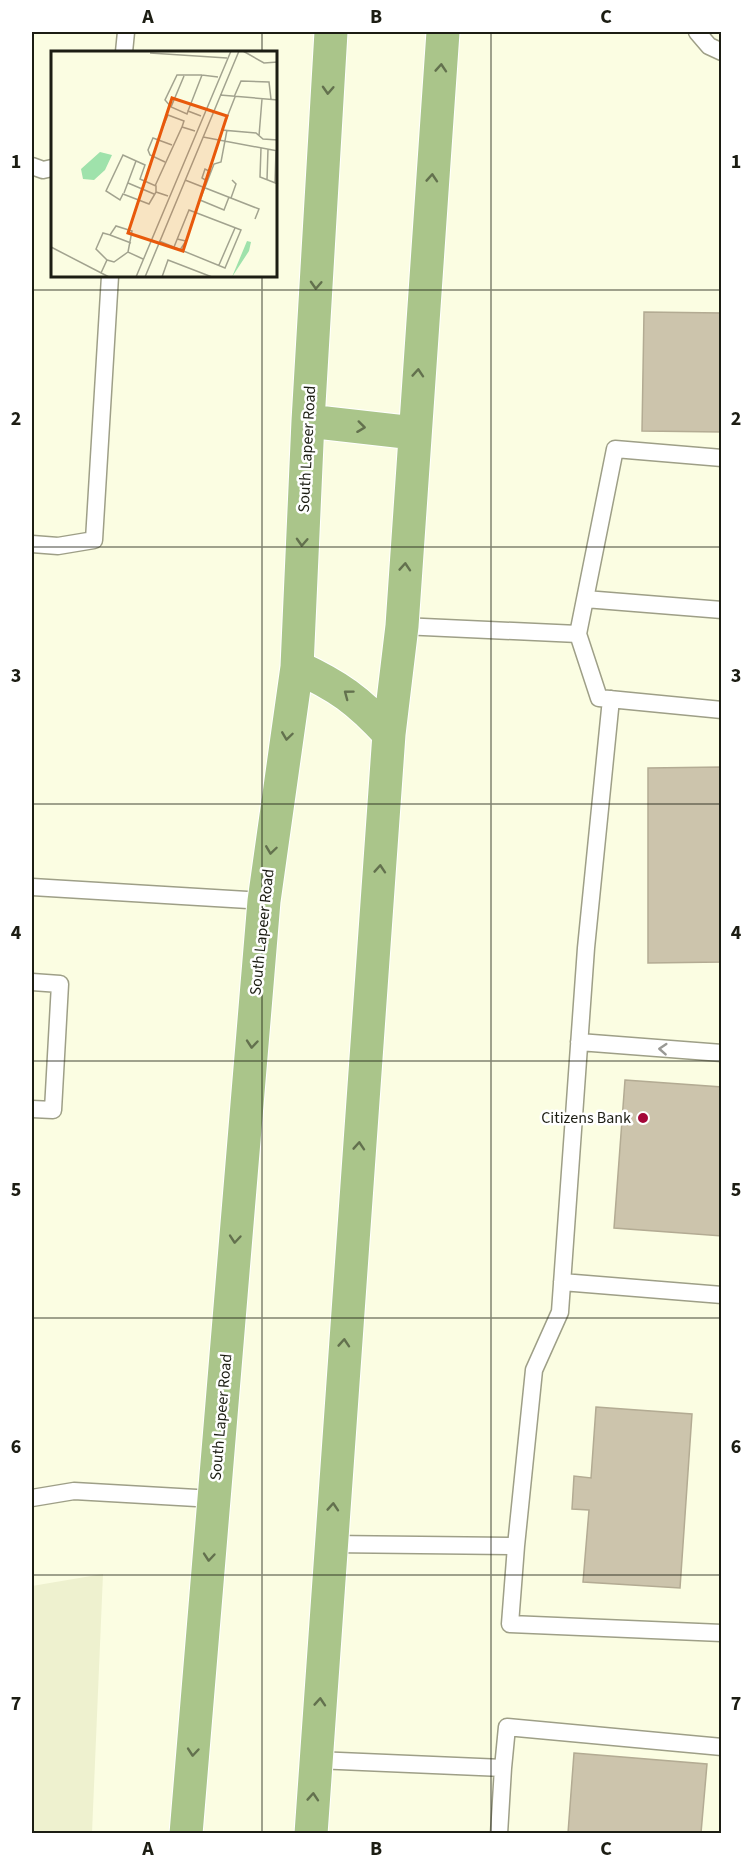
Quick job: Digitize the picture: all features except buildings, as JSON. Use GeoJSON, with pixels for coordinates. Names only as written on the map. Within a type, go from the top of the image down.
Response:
{"type":"FeatureCollection","features":[{"type":"Feature","properties":{"kind":"main road","name":"South Lapeer Road"},"geometry":{"type":"LineString","coordinates":[[186,1833],[264,901],[297,667],[308,421],[331,32]]}},
{"type":"Feature","properties":{"kind":"main road"},"geometry":{"type":"LineString","coordinates":[[311,1833],[389,734],[402,626],[443,32]]}},
{"type":"Feature","properties":{"kind":"main road"},"geometry":{"type":"LineString","coordinates":[[308,421],[414,433]]}},
{"type":"Feature","properties":{"kind":"main road"},"geometry":{"type":"LineString","coordinates":[[297,667],[335,684],[365,707],[389,734]]}},
{"type":"Feature","properties":{"kind":"lane"},"geometry":{"type":"LineString","coordinates":[[124,51],[126,32]]}},
{"type":"Feature","properties":{"kind":"lane"},"geometry":{"type":"LineString","coordinates":[[697,32],[709,46],[722,52]]}},
{"type":"Feature","properties":{"kind":"lane"},"geometry":{"type":"LineString","coordinates":[[32,166],[43,170],[51,168]]}},
{"type":"Feature","properties":{"kind":"lane"},"geometry":{"type":"LineString","coordinates":[[32,544],[58,546],[94,540],[110,278]]}},
{"type":"Feature","properties":{"kind":"lane"},"geometry":{"type":"LineString","coordinates":[[722,458],[615,449],[578,634],[599,698],[722,710]]}},
{"type":"Feature","properties":{"kind":"lane"},"geometry":{"type":"LineString","coordinates":[[585,599],[722,610]]}},
{"type":"Feature","properties":{"kind":"lane"},"geometry":{"type":"LineString","coordinates":[[402,626],[578,634]]}},
{"type":"Feature","properties":{"kind":"lane"},"geometry":{"type":"LineString","coordinates":[[611,699],[579,1042],[560,1312],[534,1370],[510,1623],[722,1633]]}},
{"type":"Feature","properties":{"kind":"lane"},"geometry":{"type":"LineString","coordinates":[[32,887],[264,901]]}},
{"type":"Feature","properties":{"kind":"lane"},"geometry":{"type":"LineString","coordinates":[[32,982],[60,984],[53,1110],[32,1109]]}},
{"type":"Feature","properties":{"kind":"lane"},"geometry":{"type":"LineString","coordinates":[[579,1042],[722,1053]]}},
{"type":"Feature","properties":{"kind":"lane"},"geometry":{"type":"LineString","coordinates":[[562,1282],[722,1295]]}},
{"type":"Feature","properties":{"kind":"lane"},"geometry":{"type":"LineString","coordinates":[[32,1498],[74,1491],[214,1499]]}},
{"type":"Feature","properties":{"kind":"lane"},"geometry":{"type":"LineString","coordinates":[[330,1544],[516,1546]]}},
{"type":"Feature","properties":{"kind":"lane"},"geometry":{"type":"LineString","coordinates":[[499,1833],[507,1727],[722,1748]]}},
{"type":"Feature","properties":{"kind":"lane"},"geometry":{"type":"LineString","coordinates":[[316,1760],[503,1768]]}},
{"type":"Feature","properties":{"kind":"shaded area"},"geometry":{"type":"Polygon","coordinates":[[[103,1574],[92,1833],[32,1833],[32,1586],[103,1574]]]}},
{"type":"Feature","properties":{"kind":"place","name":"Citizens Bank"},"geometry":{"type":"Point","coordinates":[643,1118]}}]}
